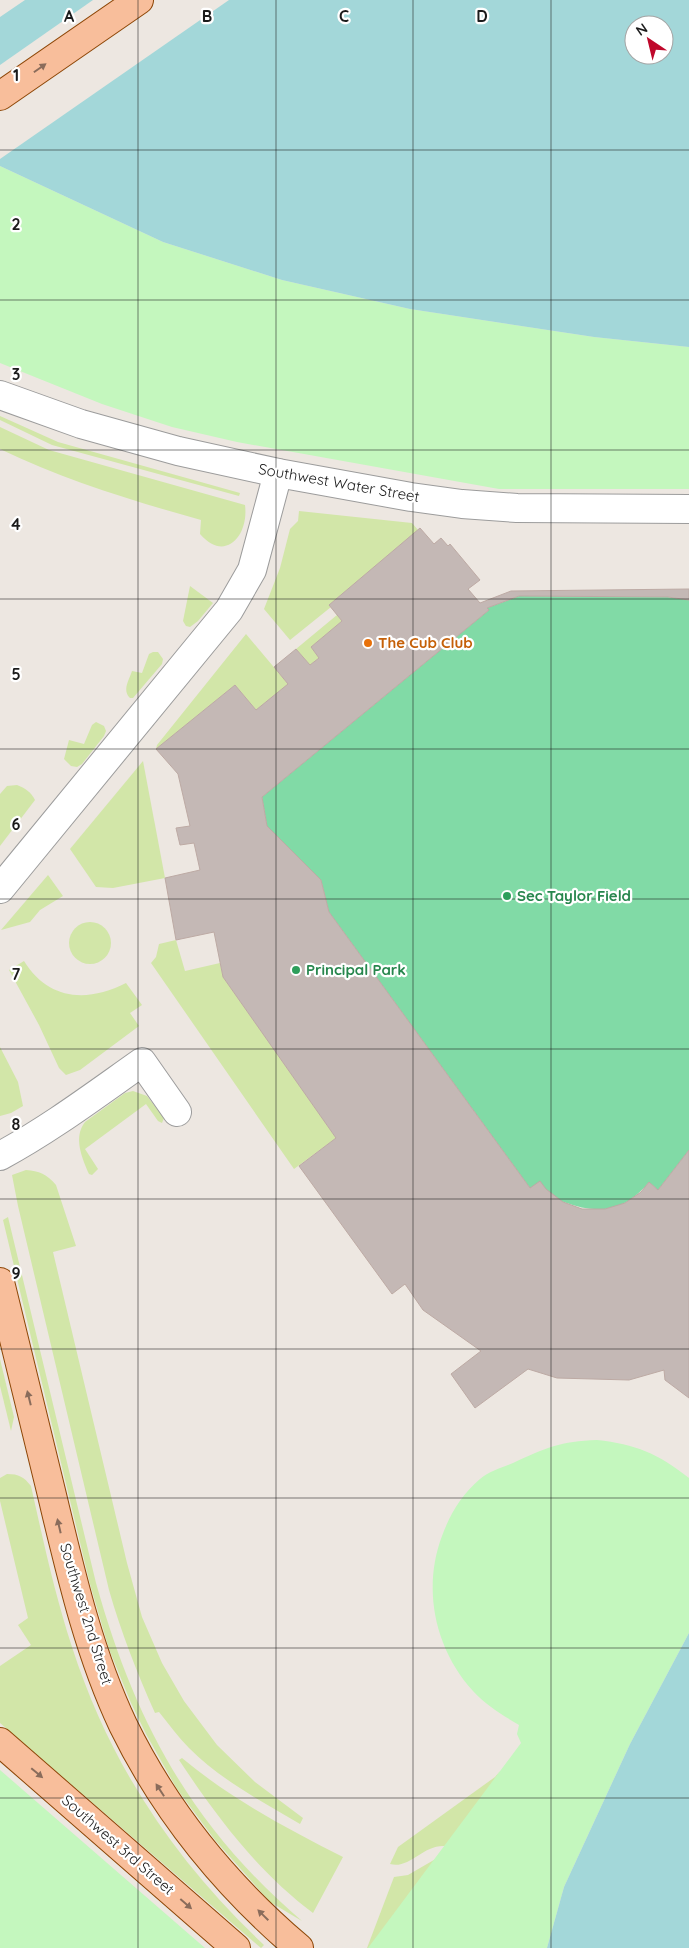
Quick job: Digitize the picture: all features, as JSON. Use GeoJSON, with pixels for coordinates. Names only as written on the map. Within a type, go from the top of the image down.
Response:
{"type":"FeatureCollection","features":[{"type":"Feature","properties":{"kind":"main road"},"geometry":{"type":"LineString","coordinates":[[0,96],[139,0]]}},
{"type":"Feature","properties":{"kind":"main road","name":"Southwest 2nd Street"},"geometry":{"type":"LineString","coordinates":[[0,1282],[71,1573],[98,1666],[124,1725],[155,1782],[185,1830],[222,1874],[278,1930],[299,1948]]}},
{"type":"Feature","properties":{"kind":"main road","name":"Southwest 3rd Street"},"geometry":{"type":"LineString","coordinates":[[0,1742],[236,1948]]}},
{"type":"Feature","properties":{"kind":"street","name":"Southwest Water Street"},"geometry":{"type":"LineString","coordinates":[[0,395],[81,424],[178,451],[278,473],[411,497],[462,504],[517,508],[689,509]]}},
{"type":"Feature","properties":{"kind":"street"},"geometry":{"type":"LineString","coordinates":[[0,890],[229,610],[252,570],[278,473]]}},
{"type":"Feature","properties":{"kind":"street"},"geometry":{"type":"LineString","coordinates":[[0,1156],[27,1141],[142,1062],[177,1112]]}},
{"type":"Feature","properties":{"kind":"green space"},"geometry":{"type":"Polygon","coordinates":[[[0,166],[163,242],[282,280],[410,309],[594,337],[689,347],[689,489],[499,489],[237,442],[172,427],[102,404],[0,363],[0,166]]]}},
{"type":"Feature","properties":{"kind":"green space"},"geometry":{"type":"Polygon","coordinates":[[[0,416],[58,442],[240,493],[239,496],[52,445],[0,420],[0,416]]]}},
{"type":"Feature","properties":{"kind":"green space"},"geometry":{"type":"Polygon","coordinates":[[[0,427],[49,450],[245,505],[243,527],[233,542],[226,546],[218,546],[209,542],[200,534],[201,520],[99,489],[0,449],[0,427]]]}},
{"type":"Feature","properties":{"kind":"green space"},"geometry":{"type":"Polygon","coordinates":[[[299,511],[412,523],[418,530],[329,605],[331,607],[290,640],[264,609],[280,568],[290,529],[298,521],[299,511]]]}},
{"type":"Feature","properties":{"kind":"green space"},"geometry":{"type":"Polygon","coordinates":[[[190,586],[213,603],[198,621],[190,627],[186,626],[183,621],[190,586]]]}},
{"type":"Feature","properties":{"kind":"green space","name":"Sec Taylor Field"},"geometry":{"type":"Polygon","coordinates":[[[519,596],[668,597],[689,600],[689,1150],[658,1190],[649,1182],[635,1196],[621,1205],[607,1209],[577,1206],[530,1188],[329,912],[321,880],[267,826],[262,797],[489,610],[487,608],[519,596]]]}},
{"type":"Feature","properties":{"kind":"green space"},"geometry":{"type":"Polygon","coordinates":[[[337,615],[342,621],[311,647],[319,658],[310,665],[296,649],[337,615]]]}},
{"type":"Feature","properties":{"kind":"green space"},"geometry":{"type":"Polygon","coordinates":[[[246,634],[288,684],[256,710],[235,685],[156,749],[157,745],[246,634]]]}},
{"type":"Feature","properties":{"kind":"green space"},"geometry":{"type":"Polygon","coordinates":[[[158,652],[163,659],[162,664],[133,698],[130,698],[126,688],[132,671],[142,673],[149,654],[158,652]]]}},
{"type":"Feature","properties":{"kind":"green space"},"geometry":{"type":"Polygon","coordinates":[[[96,722],[104,726],[106,731],[104,736],[82,764],[77,767],[71,766],[64,759],[69,740],[84,744],[92,725],[96,722]]]}},
{"type":"Feature","properties":{"kind":"green space"},"geometry":{"type":"Polygon","coordinates":[[[143,761],[165,878],[113,888],[96,887],[70,849],[143,761]]]}},
{"type":"Feature","properties":{"kind":"green space"},"geometry":{"type":"Polygon","coordinates":[[[17,785],[28,791],[35,800],[0,846],[0,794],[7,786],[17,785]]]}},
{"type":"Feature","properties":{"kind":"green space"},"geometry":{"type":"Polygon","coordinates":[[[48,875],[63,896],[40,910],[30,922],[1,930],[48,875]]]}},
{"type":"Feature","properties":{"kind":"green space"},"geometry":{"type":"Polygon","coordinates":[[[86,922],[94,922],[105,928],[111,943],[105,958],[94,964],[86,964],[75,958],[69,947],[69,939],[75,928],[86,922]]]}},
{"type":"Feature","properties":{"kind":"green space"},"geometry":{"type":"Polygon","coordinates":[[[176,940],[185,971],[220,963],[223,977],[336,1138],[294,1169],[151,963],[156,957],[159,944],[176,940]]]}},
{"type":"Feature","properties":{"kind":"green space"},"geometry":{"type":"Polygon","coordinates":[[[24,961],[45,984],[69,994],[97,993],[126,983],[142,1005],[130,1013],[139,1026],[80,1070],[66,1075],[59,1068],[39,1025],[9,970],[24,961]]]}},
{"type":"Feature","properties":{"kind":"green space"},"geometry":{"type":"Polygon","coordinates":[[[0,1047],[18,1082],[23,1106],[11,1113],[0,1116],[0,1047]]]}},
{"type":"Feature","properties":{"kind":"green space"},"geometry":{"type":"Polygon","coordinates":[[[133,1091],[147,1096],[164,1118],[162,1123],[158,1121],[146,1104],[85,1149],[98,1169],[92,1175],[89,1174],[80,1148],[81,1128],[85,1122],[125,1093],[133,1091]]]}},
{"type":"Feature","properties":{"kind":"green space"},"geometry":{"type":"Polygon","coordinates":[[[26,1170],[42,1174],[56,1185],[76,1246],[53,1252],[127,1563],[142,1617],[162,1663],[184,1701],[217,1745],[255,1782],[303,1818],[300,1824],[242,1789],[201,1760],[185,1744],[159,1712],[155,1713],[142,1683],[124,1637],[109,1590],[18,1206],[12,1175],[26,1170]]]}},
{"type":"Feature","properties":{"kind":"green space"},"geometry":{"type":"Polygon","coordinates":[[[8,1217],[96,1583],[111,1634],[129,1681],[149,1726],[172,1768],[198,1809],[228,1848],[263,1885],[302,1921],[270,1902],[215,1840],[177,1789],[131,1703],[109,1649],[90,1584],[3,1220],[8,1217]]]}},
{"type":"Feature","properties":{"kind":"green space"},"geometry":{"type":"Polygon","coordinates":[[[0,1359],[14,1417],[11,1431],[0,1386],[0,1359]]]}},
{"type":"Feature","properties":{"kind":"green space"},"geometry":{"type":"Polygon","coordinates":[[[597,1440],[635,1447],[657,1456],[689,1478],[689,1633],[630,1744],[564,1887],[547,1948],[368,1948],[521,1743],[517,1734],[519,1725],[495,1710],[473,1691],[449,1657],[441,1637],[433,1597],[433,1577],[436,1556],[445,1528],[462,1498],[487,1474],[554,1446],[597,1440]]]}},
{"type":"Feature","properties":{"kind":"green space"},"geometry":{"type":"Polygon","coordinates":[[[7,1474],[21,1477],[31,1486],[55,1587],[72,1647],[106,1732],[126,1771],[174,1845],[202,1880],[264,1945],[261,1948],[0,1723],[0,1666],[31,1645],[18,1625],[28,1618],[0,1501],[0,1478],[7,1474]]]}},
{"type":"Feature","properties":{"kind":"green space"},"geometry":{"type":"Polygon","coordinates":[[[182,1758],[239,1800],[343,1857],[313,1913],[274,1879],[239,1842],[193,1781],[179,1760],[182,1758]]]}},
{"type":"Feature","properties":{"kind":"green space"},"geometry":{"type":"Polygon","coordinates":[[[0,1770],[205,1948],[0,1948],[0,1770]]]}},
{"type":"Feature","properties":{"kind":"green space"},"geometry":{"type":"Polygon","coordinates":[[[500,1771],[451,1847],[433,1848],[405,1863],[398,1865],[390,1864],[398,1847],[495,1777],[500,1771]]]}},
{"type":"Feature","properties":{"kind":"green space"},"geometry":{"type":"Polygon","coordinates":[[[439,1857],[417,1948],[367,1948],[394,1877],[408,1875],[439,1857]]]}},
{"type":"Feature","properties":{"kind":"water"},"geometry":{"type":"Polygon","coordinates":[[[0,0],[689,0],[689,347],[594,337],[410,309],[282,280],[163,242],[0,166],[0,0]]]}},
{"type":"Feature","properties":{"kind":"water"},"geometry":{"type":"Polygon","coordinates":[[[689,1633],[689,1948],[547,1948],[564,1887],[630,1744],[689,1633]]]}},
{"type":"Feature","properties":{"kind":"pier"},"geometry":{"type":"Polygon","coordinates":[[[0,0],[25,0],[0,17],[0,0]]]}},
{"type":"Feature","properties":{"kind":"pier"},"geometry":{"type":"Polygon","coordinates":[[[93,0],[229,0],[0,159],[0,65],[93,0]]]}},
{"type":"Feature","properties":{"kind":"building","name":"Principal Park"},"geometry":{"type":"Polygon","coordinates":[[[420,528],[434,544],[441,538],[448,546],[450,544],[480,580],[468,589],[480,603],[511,591],[689,589],[689,600],[668,597],[519,596],[487,608],[489,610],[262,797],[267,826],[321,880],[329,912],[530,1188],[540,1181],[546,1189],[563,1202],[582,1209],[605,1209],[625,1203],[641,1192],[649,1182],[658,1190],[689,1150],[689,1398],[665,1380],[664,1370],[629,1380],[557,1378],[528,1369],[475,1408],[451,1374],[481,1351],[423,1310],[405,1284],[392,1294],[299,1166],[336,1138],[223,977],[214,932],[176,940],[165,878],[200,870],[194,843],[180,845],[176,828],[190,826],[178,774],[156,749],[235,685],[256,710],[288,684],[274,667],[296,649],[310,665],[319,658],[311,647],[342,621],[329,605],[420,528]]]}},
{"type":"Feature","properties":{"kind":"place","name":"The Cub Club"},"geometry":{"type":"Point","coordinates":[368,643]}},
{"type":"Feature","properties":{"kind":"place","name":"Sec Taylor Field"},"geometry":{"type":"Point","coordinates":[507,896]}},
{"type":"Feature","properties":{"kind":"place","name":"Principal Park"},"geometry":{"type":"Point","coordinates":[296,970]}}]}
